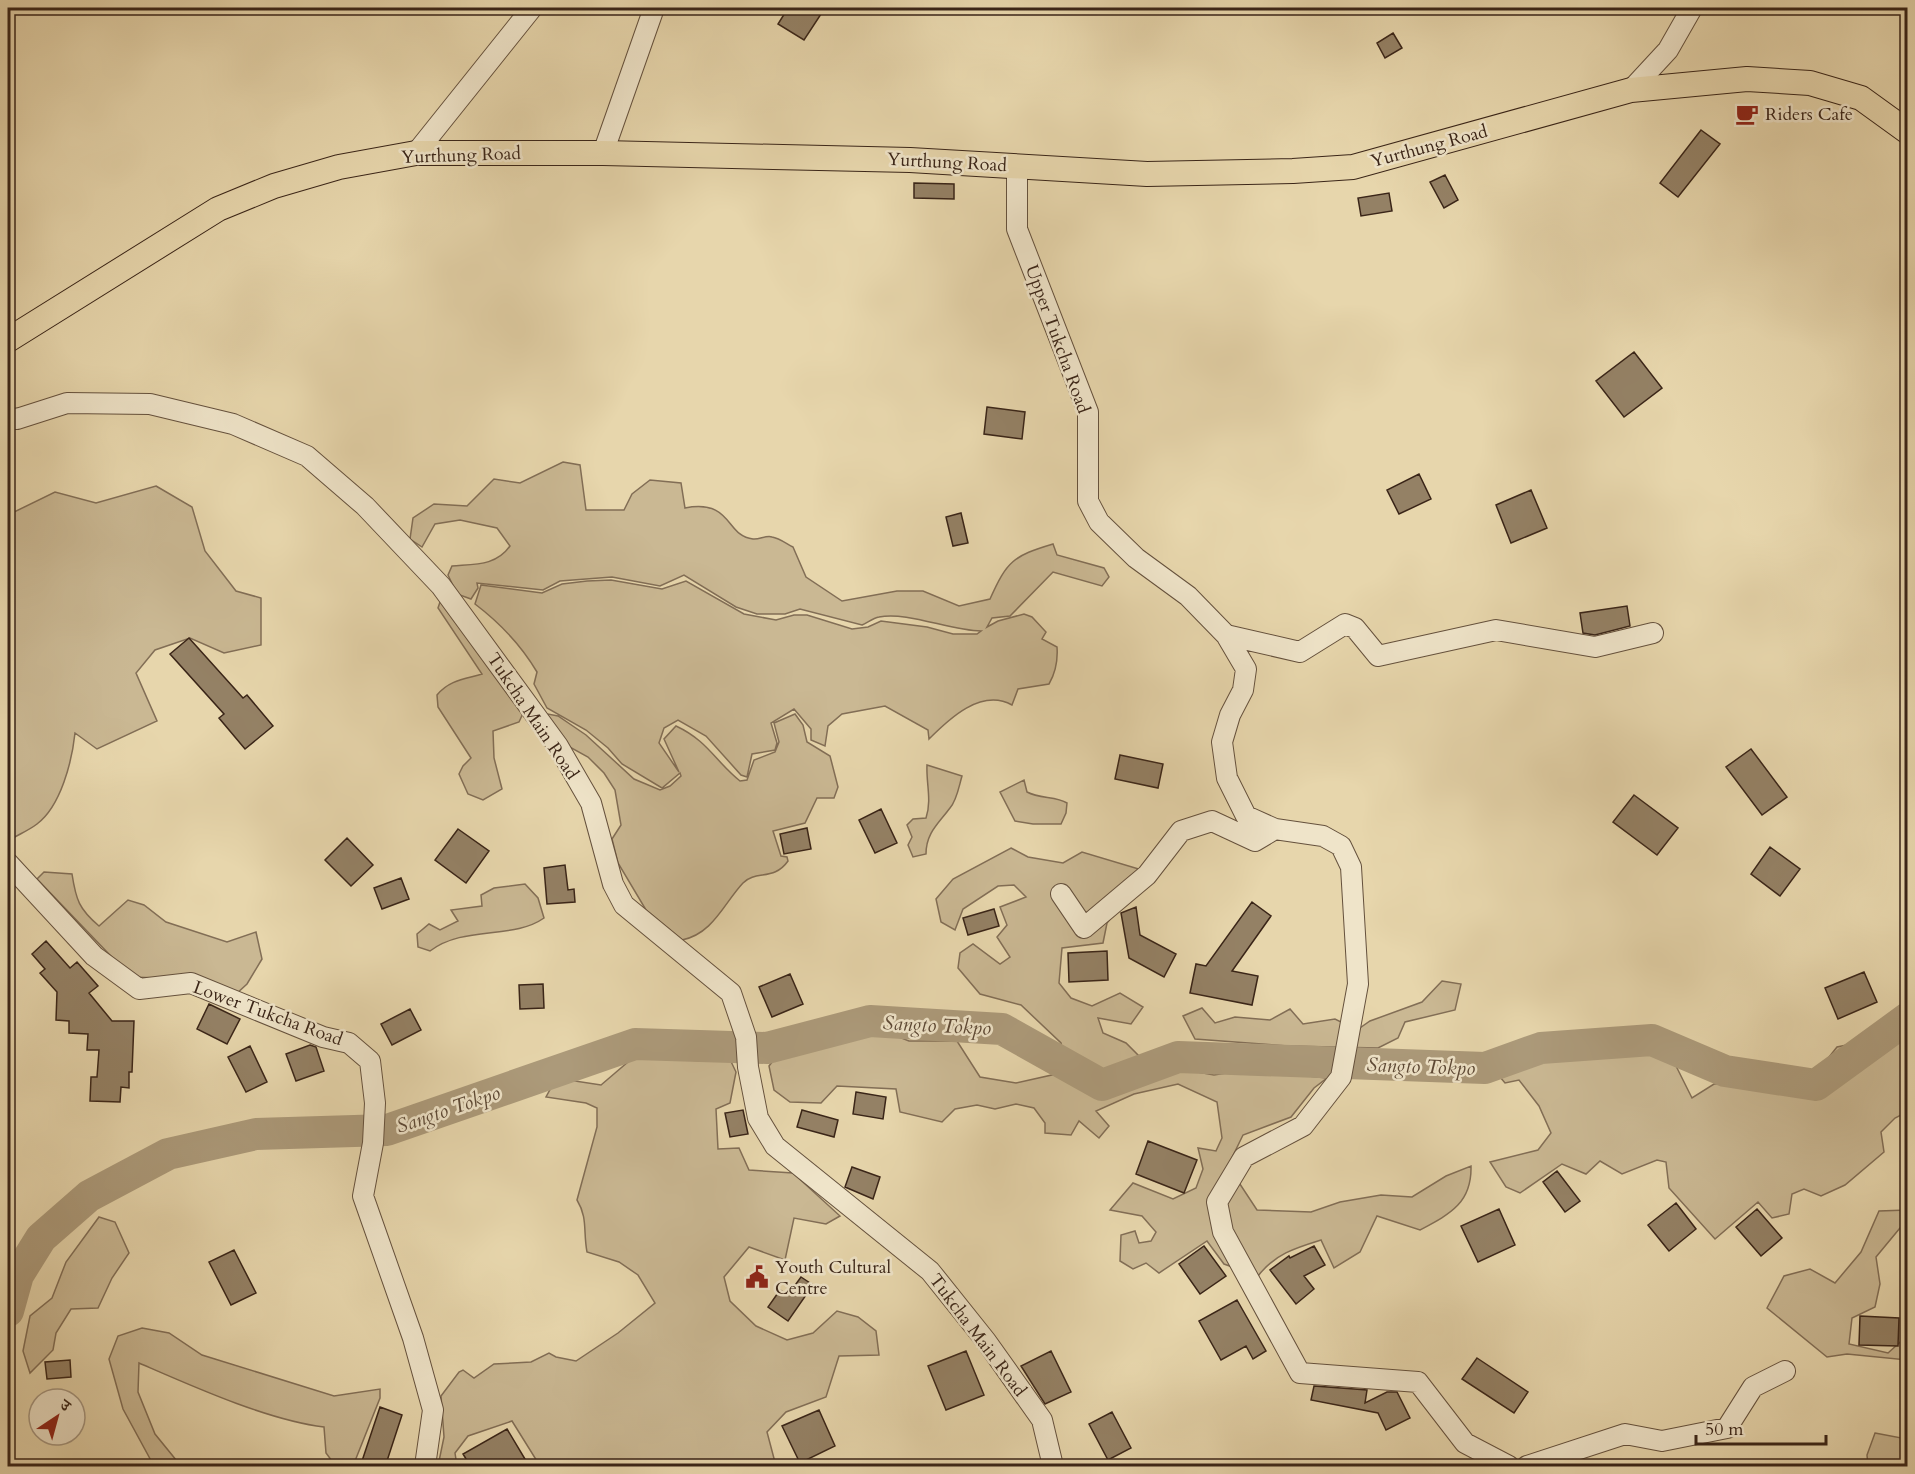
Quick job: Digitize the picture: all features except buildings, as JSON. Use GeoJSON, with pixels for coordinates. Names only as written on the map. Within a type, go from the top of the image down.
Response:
{"type":"FeatureCollection","features":[{"type":"Feature","properties":{"kind":"main road","name":"Yurthung Road"},"geometry":{"type":"LineString","coordinates":[[8,340],[218,209],[274,186],[339,166],[416,153],[603,153],[910,160],[1147,174],[1353,167],[1631,90],[1747,79],[1810,83],[1861,98],[1908,132]]}},
{"type":"Feature","properties":{"kind":"street"},"geometry":{"type":"LineString","coordinates":[[416,153],[532,8]]}},
{"type":"Feature","properties":{"kind":"street"},"geometry":{"type":"LineString","coordinates":[[603,153],[654,8]]}},
{"type":"Feature","properties":{"kind":"street"},"geometry":{"type":"LineString","coordinates":[[1631,90],[1668,50],[1692,8]]}},
{"type":"Feature","properties":{"kind":"street","name":"Upper Tukcha Road"},"geometry":{"type":"LineString","coordinates":[[1017,166],[1017,229],[1088,412],[1088,501],[1099,522],[1106,529],[1136,558],[1188,596],[1226,635],[1246,669],[1243,690],[1230,715],[1222,742],[1227,778],[1246,816],[1275,829],[1323,836],[1341,846],[1351,867],[1358,984],[1349,1044],[1341,1077],[1303,1126],[1244,1157],[1217,1202],[1223,1232],[1300,1373],[1418,1382],[1465,1443],[1509,1467]]}},
{"type":"Feature","properties":{"kind":"street","name":"Tukcha Main Road"},"geometry":{"type":"LineString","coordinates":[[8,418],[17,419],[67,402],[150,404],[233,424],[307,456],[364,506],[441,586],[558,746],[591,803],[613,884],[624,905],[731,993],[747,1037],[748,1067],[758,1118],[775,1146],[930,1271],[986,1341],[1042,1420],[1053,1467]]}},
{"type":"Feature","properties":{"kind":"street"},"geometry":{"type":"LineString","coordinates":[[1226,635],[1300,652],[1345,624],[1355,628],[1378,656],[1496,630],[1595,647],[1653,633]]}},
{"type":"Feature","properties":{"kind":"street"},"geometry":{"type":"LineString","coordinates":[[1061,894],[1083,928],[1147,875],[1181,831],[1212,821],[1255,841],[1275,829]]}},
{"type":"Feature","properties":{"kind":"street","name":"Lower Tukcha Road"},"geometry":{"type":"LineString","coordinates":[[8,863],[93,956],[139,989],[191,983],[323,1037],[349,1043],[361,1050],[370,1061],[375,1103],[373,1143],[363,1196],[413,1338],[434,1410],[425,1467]]}},
{"type":"Feature","properties":{"kind":"street"},"geometry":{"type":"LineString","coordinates":[[1527,1467],[1625,1434],[1662,1441],[1727,1428],[1753,1388],[1785,1371]]}},
{"type":"Feature","properties":{"kind":"shaded area"},"geometry":{"type":"Polygon","coordinates":[[[563,462],[580,465],[586,510],[624,510],[632,494],[650,480],[681,483],[685,508],[712,509],[720,513],[737,532],[744,536],[755,539],[772,537],[793,547],[806,577],[842,601],[897,591],[923,591],[959,606],[990,599],[1001,576],[1013,562],[1029,552],[1053,544],[1057,555],[1104,568],[1109,577],[1102,586],[1053,572],[1010,616],[992,618],[987,627],[998,621],[1024,614],[1032,617],[1046,632],[1042,639],[1057,647],[1056,666],[1049,684],[1018,689],[1012,705],[989,700],[966,708],[929,739],[928,730],[885,706],[842,714],[828,726],[825,746],[811,740],[811,729],[794,709],[771,723],[777,743],[775,750],[752,754],[747,777],[741,775],[706,736],[678,720],[664,728],[659,743],[679,772],[664,739],[676,726],[696,738],[740,781],[747,780],[754,760],[775,752],[779,742],[774,723],[795,714],[803,725],[807,742],[830,756],[838,787],[834,798],[817,798],[805,823],[773,831],[781,856],[787,857],[788,861],[783,867],[777,871],[748,879],[710,925],[693,937],[682,940],[646,910],[618,863],[612,839],[621,825],[615,790],[604,773],[588,757],[566,745],[546,719],[548,714],[558,716],[586,735],[634,779],[660,790],[670,786],[681,776],[680,773],[662,788],[622,764],[608,748],[586,730],[547,708],[534,684],[537,672],[531,662],[509,635],[475,604],[481,585],[542,593],[562,584],[587,581],[611,580],[662,589],[686,581],[744,614],[776,620],[794,615],[807,615],[852,629],[868,627],[881,621],[927,627],[953,634],[977,634],[981,631],[890,616],[875,618],[862,625],[800,609],[785,614],[757,614],[736,607],[684,575],[660,586],[612,577],[560,581],[543,590],[477,583],[478,588],[471,599],[457,594],[448,575],[452,566],[492,561],[504,553],[510,546],[497,528],[460,520],[435,524],[422,547],[410,539],[413,518],[434,504],[467,506],[494,479],[520,483],[563,462]]]}},
{"type":"Feature","properties":{"kind":"shaded area"},"geometry":{"type":"Polygon","coordinates":[[[156,486],[192,507],[205,551],[236,591],[261,598],[261,645],[224,653],[190,638],[155,650],[136,673],[157,721],[97,749],[75,733],[68,769],[53,806],[37,824],[8,841],[8,515],[55,492],[96,503],[156,486]]]}},
{"type":"Feature","properties":{"kind":"shaded area"},"geometry":{"type":"Polygon","coordinates":[[[441,599],[525,709],[519,722],[493,731],[494,758],[502,789],[483,800],[468,794],[459,774],[471,758],[438,707],[437,695],[447,686],[482,674],[438,608],[441,599]]]}},
{"type":"Feature","properties":{"kind":"shaded area"},"geometry":{"type":"Polygon","coordinates":[[[927,765],[962,776],[954,801],[930,834],[926,854],[913,857],[908,845],[912,837],[907,825],[913,819],[926,818],[929,798],[927,765]]]}},
{"type":"Feature","properties":{"kind":"shaded area"},"geometry":{"type":"Polygon","coordinates":[[[1024,780],[1027,792],[1067,803],[1061,824],[1033,824],[1015,821],[1000,792],[1024,780]]]}},
{"type":"Feature","properties":{"kind":"shaded area"},"geometry":{"type":"Polygon","coordinates":[[[1011,848],[1028,857],[1063,863],[1082,852],[1142,870],[1136,886],[1107,923],[1103,943],[1062,948],[1059,983],[1071,998],[1092,1006],[1120,993],[1143,1007],[1131,1024],[1098,1018],[1103,1033],[1126,1043],[1156,1073],[1181,1069],[1214,1075],[1239,1071],[1327,1078],[1314,1088],[1291,1117],[1243,1135],[1228,1166],[1257,1210],[1311,1212],[1340,1202],[1381,1195],[1412,1197],[1446,1176],[1471,1166],[1468,1189],[1457,1206],[1420,1230],[1377,1216],[1360,1252],[1334,1268],[1321,1240],[1279,1257],[1258,1276],[1224,1264],[1207,1241],[1159,1273],[1146,1263],[1133,1269],[1120,1261],[1121,1235],[1135,1231],[1139,1243],[1151,1241],[1156,1232],[1142,1216],[1110,1210],[1133,1183],[1173,1199],[1196,1188],[1203,1169],[1198,1148],[1216,1151],[1222,1138],[1217,1102],[1178,1084],[1134,1094],[1096,1111],[1109,1126],[1099,1138],[1079,1121],[1071,1135],[1045,1133],[1045,1123],[1034,1108],[1016,1104],[995,1109],[977,1105],[955,1109],[942,1122],[900,1112],[896,1089],[837,1086],[821,1103],[790,1102],[774,1090],[769,1066],[780,1052],[834,1038],[884,1031],[909,1041],[957,1041],[980,1077],[1016,1083],[1056,1074],[1063,1053],[1061,1043],[1021,1005],[980,994],[958,968],[960,953],[973,944],[1000,964],[1010,957],[997,937],[1007,925],[1000,907],[1026,897],[1014,885],[998,886],[963,909],[955,930],[941,922],[936,899],[953,879],[1011,848]]]}},
{"type":"Feature","properties":{"kind":"shaded area"},"geometry":{"type":"Polygon","coordinates":[[[44,872],[72,874],[80,903],[99,926],[128,900],[144,905],[166,922],[227,942],[256,932],[262,959],[247,984],[235,995],[158,978],[131,977],[37,879],[44,872]]]}},
{"type":"Feature","properties":{"kind":"shaded area"},"geometry":{"type":"Polygon","coordinates":[[[525,884],[538,898],[544,918],[518,929],[458,938],[430,951],[418,947],[417,934],[429,924],[440,930],[458,921],[451,910],[482,906],[481,895],[494,888],[525,884]]]}},
{"type":"Feature","properties":{"kind":"shaded area"},"geometry":{"type":"Polygon","coordinates":[[[1442,981],[1461,984],[1455,1010],[1405,1022],[1398,1038],[1378,1048],[1288,1046],[1195,1039],[1183,1016],[1202,1008],[1215,1023],[1235,1017],[1270,1020],[1290,1009],[1303,1024],[1335,1019],[1357,1030],[1370,1021],[1422,1002],[1442,981]]]}},
{"type":"Feature","properties":{"kind":"shaded area"},"geometry":{"type":"Polygon","coordinates":[[[1898,1015],[1907,1024],[1907,1112],[1895,1118],[1881,1132],[1884,1152],[1845,1185],[1821,1196],[1804,1189],[1792,1194],[1789,1214],[1772,1218],[1758,1202],[1715,1239],[1669,1188],[1666,1162],[1657,1160],[1622,1174],[1600,1161],[1586,1174],[1562,1164],[1520,1193],[1506,1187],[1490,1162],[1538,1150],[1551,1133],[1539,1106],[1519,1080],[1505,1083],[1500,1077],[1537,1056],[1570,1051],[1642,1047],[1676,1066],[1692,1098],[1714,1084],[1741,1082],[1797,1096],[1824,1095],[1818,1071],[1837,1047],[1857,1043],[1898,1015]]]}},
{"type":"Feature","properties":{"kind":"shaded area"},"geometry":{"type":"Polygon","coordinates":[[[726,1051],[736,1072],[730,1103],[716,1109],[718,1149],[739,1148],[749,1170],[793,1173],[840,1216],[826,1224],[794,1218],[785,1260],[749,1247],[724,1277],[730,1301],[756,1326],[787,1340],[813,1333],[837,1311],[858,1317],[876,1331],[879,1355],[839,1356],[826,1397],[786,1412],[767,1432],[776,1466],[540,1466],[512,1421],[468,1436],[455,1453],[457,1466],[438,1466],[444,1437],[441,1396],[459,1372],[463,1370],[474,1378],[494,1364],[531,1362],[549,1353],[556,1357],[576,1361],[618,1333],[655,1303],[638,1275],[619,1262],[587,1252],[584,1219],[577,1200],[597,1127],[597,1108],[586,1103],[546,1097],[552,1086],[562,1079],[601,1085],[635,1056],[703,1061],[726,1051]]]}},
{"type":"Feature","properties":{"kind":"shaded area"},"geometry":{"type":"Polygon","coordinates":[[[1907,1210],[1907,1227],[1900,1228],[1876,1257],[1880,1284],[1875,1307],[1852,1318],[1849,1344],[1888,1353],[1907,1336],[1907,1360],[1847,1354],[1827,1357],[1767,1308],[1784,1276],[1810,1269],[1835,1283],[1861,1252],[1879,1211],[1907,1210]]]}},
{"type":"Feature","properties":{"kind":"shaded area"},"geometry":{"type":"Polygon","coordinates":[[[99,1217],[115,1222],[129,1253],[112,1278],[98,1308],[71,1309],[56,1333],[53,1350],[30,1373],[23,1351],[30,1316],[52,1298],[66,1262],[99,1217]]]}},
{"type":"Feature","properties":{"kind":"shaded area"},"geometry":{"type":"Polygon","coordinates":[[[142,1328],[169,1333],[202,1355],[334,1396],[380,1389],[380,1398],[353,1466],[332,1466],[332,1461],[326,1453],[324,1427],[254,1410],[139,1363],[138,1392],[155,1434],[181,1466],[154,1466],[123,1409],[109,1359],[118,1336],[142,1328]]]}},
{"type":"Feature","properties":{"kind":"shaded area"},"geometry":{"type":"Polygon","coordinates":[[[1875,1433],[1907,1439],[1907,1466],[1868,1466],[1867,1455],[1875,1433]]]}},
{"type":"Feature","properties":{"kind":"waterway","name":"Sangto Tokpo"},"geometry":{"type":"LineString","coordinates":[[8,1311],[18,1275],[41,1238],[89,1196],[168,1154],[256,1134],[387,1130],[635,1044],[767,1048],[870,1021],[1002,1029],[1102,1085],[1178,1057],[1485,1068],[1541,1048],[1652,1040],[1725,1071],[1816,1085],[1908,1018]]}},
{"type":"Feature","properties":{"kind":"place","name":"Riders Cafe"},"geometry":{"type":"Point","coordinates":[1747,114]}},
{"type":"Feature","properties":{"kind":"place","name":"Youth Cultural Centre"},"geometry":{"type":"Point","coordinates":[757,1277]}}]}
